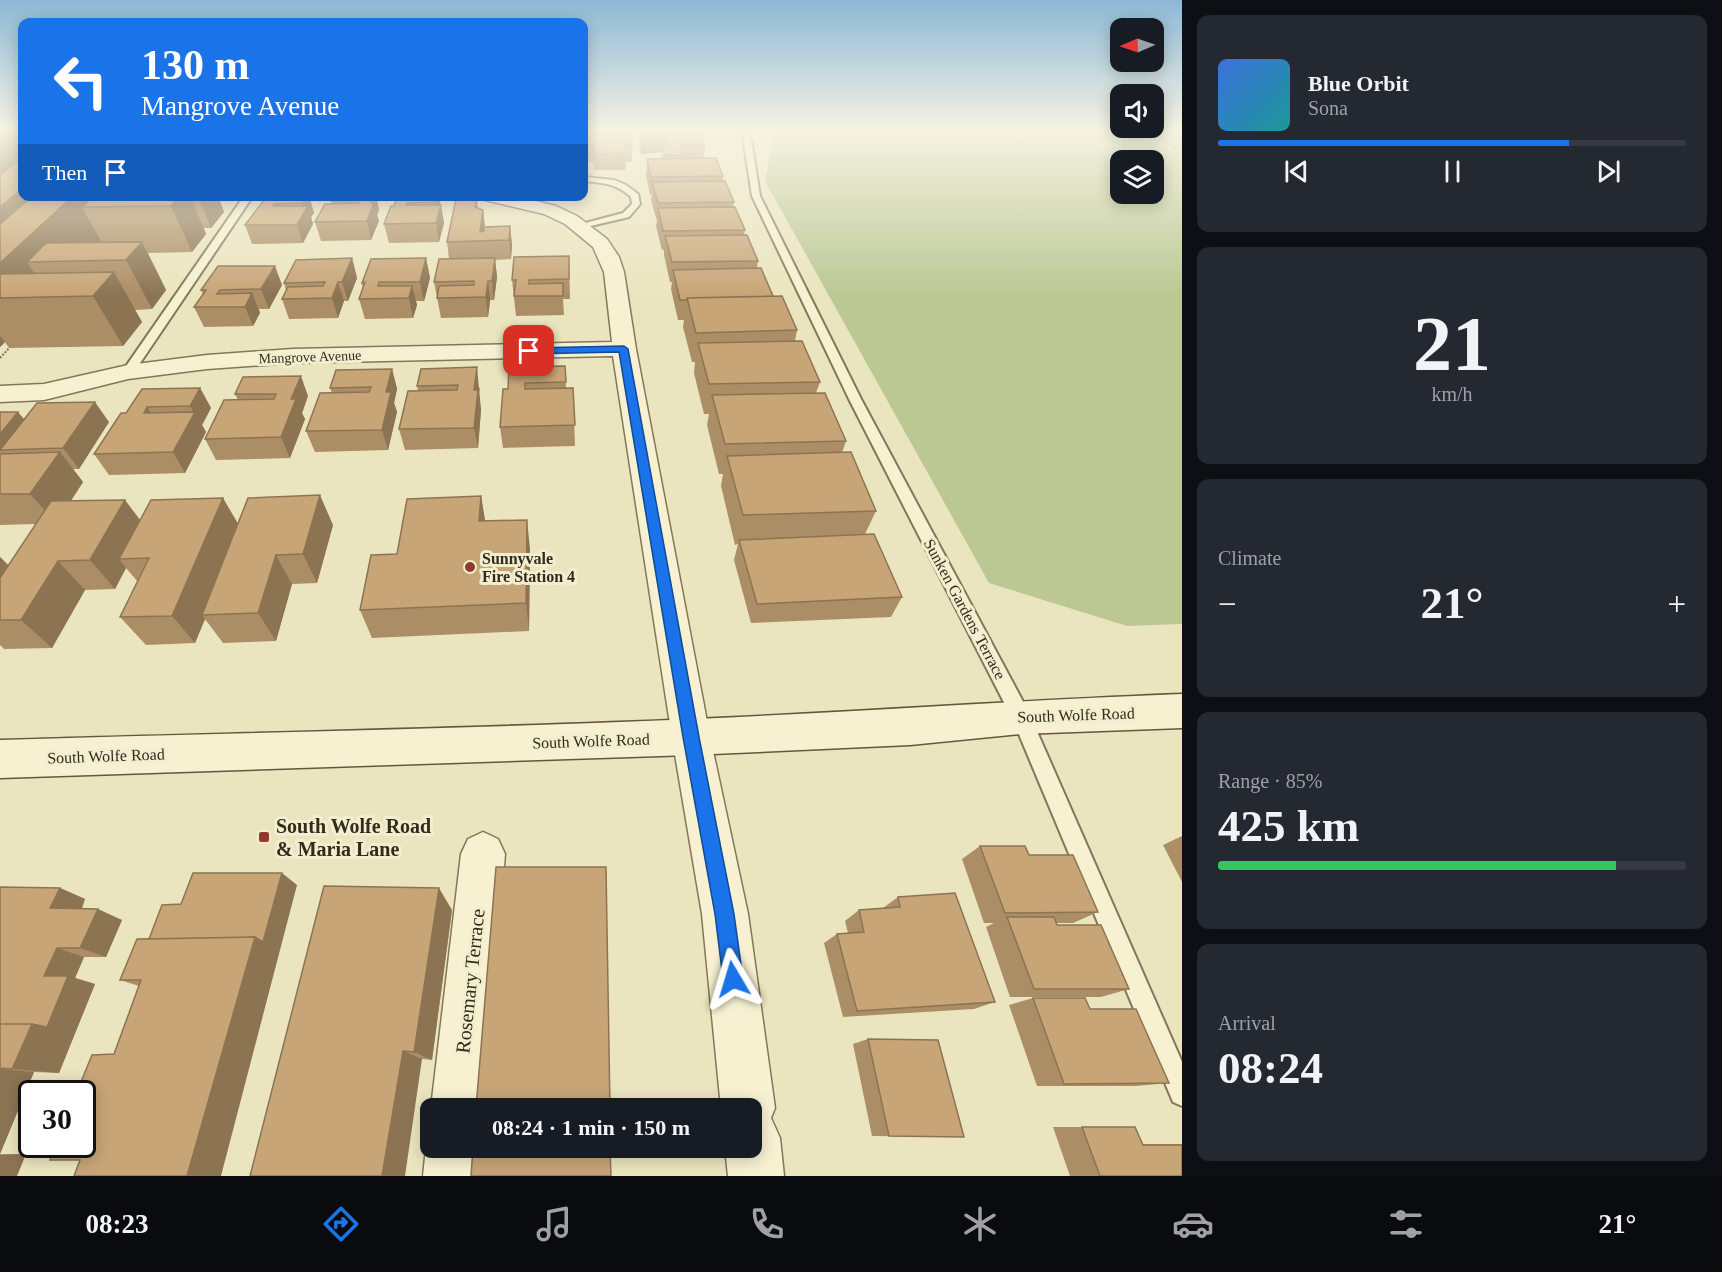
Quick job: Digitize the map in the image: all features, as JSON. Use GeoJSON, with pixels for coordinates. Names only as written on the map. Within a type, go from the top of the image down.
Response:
{"type":"FeatureCollection","features":[{"type":"Feature","properties":{"kind":"street"},"geometry":{"type":"LineString","coordinates":[[512,201],[550,210],[581,227],[600,243],[609,257],[614,272],[624,349],[691,737],[725,914],[747,1098]]}},
{"type":"Feature","properties":{"kind":"street","name":"Mangrove Avenue"},"geometry":{"type":"LineString","coordinates":[[0,394],[44,392],[128,372],[207,362],[293,356],[624,349]]}},
{"type":"Feature","properties":{"kind":"street","name":"South Wolfe Road"},"geometry":{"type":"LineString","coordinates":[[0,759],[691,737],[910,727],[1021,717],[1182,711]]}},
{"type":"Feature","properties":{"kind":"street","name":"Rosemary Terrace"},"geometry":{"type":"LineString","coordinates":[[459,1098],[483,855]]}},
{"type":"Feature","properties":{"kind":"street"},"geometry":{"type":"LineString","coordinates":[[451,1176],[453,1158]]}},
{"type":"Feature","properties":{"kind":"street"},"geometry":{"type":"LineString","coordinates":[[754,1158],[756,1176]]}},
{"type":"Feature","properties":{"kind":"lane"},"geometry":{"type":"LineString","coordinates":[[581,227],[626,215],[636,204],[635,196],[626,186]]}},
{"type":"Feature","properties":{"kind":"lane","name":"Sunken Gardens Terrace"},"geometry":{"type":"LineString","coordinates":[[753,186],[763,211],[855,399],[1021,717],[1182,1093]]}},
{"type":"Feature","properties":{"kind":"lane"},"geometry":{"type":"LineString","coordinates":[[128,372],[246,201]]}},
{"type":"Feature","properties":{"kind":"path"},"geometry":{"type":"LineString","coordinates":[[0,358],[16,341]]}},
{"type":"Feature","properties":{"kind":"green space"},"geometry":{"type":"Polygon","coordinates":[[[768,186],[1110,186],[1110,204],[1164,204],[1164,186],[1182,186],[1182,624],[1127,626],[989,583],[768,186]]]}},
{"type":"Feature","properties":{"kind":"building"},"geometry":{"type":"Polygon","coordinates":[[[0,186],[18,186],[18,192],[0,207],[0,186]]]}},
{"type":"Feature","properties":{"kind":"building"},"geometry":{"type":"Polygon","coordinates":[[[653,186],[727,186],[734,202],[658,203],[653,186]]]}},
{"type":"Feature","properties":{"kind":"building"},"geometry":{"type":"Polygon","coordinates":[[[27,201],[68,201],[0,263],[0,224],[27,201]]]}},
{"type":"Feature","properties":{"kind":"building"},"geometry":{"type":"Polygon","coordinates":[[[89,201],[175,201],[171,206],[82,207],[89,201]]]}},
{"type":"Feature","properties":{"kind":"building"},"geometry":{"type":"Polygon","coordinates":[[[263,201],[304,201],[303,203],[274,204],[273,206],[308,206],[297,225],[245,225],[263,201]]]}},
{"type":"Feature","properties":{"kind":"building"},"geometry":{"type":"Polygon","coordinates":[[[360,201],[372,201],[371,203],[374,203],[367,221],[315,222],[325,204],[359,203],[360,201]]]}},
{"type":"Feature","properties":{"kind":"building"},"geometry":{"type":"Polygon","coordinates":[[[396,201],[436,201],[407,203],[406,205],[441,205],[436,223],[384,224],[391,206],[394,206],[396,201]]]}},
{"type":"Feature","properties":{"kind":"building"},"geometry":{"type":"Polygon","coordinates":[[[456,201],[476,201],[475,207],[483,210],[480,232],[484,231],[484,227],[510,226],[509,240],[447,242],[456,201]]]}},
{"type":"Feature","properties":{"kind":"building"},"geometry":{"type":"Polygon","coordinates":[[[735,207],[745,230],[663,231],[658,208],[735,207]]]}},
{"type":"Feature","properties":{"kind":"building"},"geometry":{"type":"Polygon","coordinates":[[[747,235],[758,261],[672,262],[665,236],[747,235]]]}},
{"type":"Feature","properties":{"kind":"building"},"geometry":{"type":"Polygon","coordinates":[[[142,242],[126,260],[27,262],[46,243],[142,242]]]}},
{"type":"Feature","properties":{"kind":"building"},"geometry":{"type":"Polygon","coordinates":[[[569,256],[569,279],[529,280],[529,284],[563,283],[563,296],[514,296],[516,280],[512,280],[514,257],[569,256]]]}},
{"type":"Feature","properties":{"kind":"building"},"geometry":{"type":"Polygon","coordinates":[[[352,258],[332,298],[282,299],[288,287],[323,286],[325,282],[284,283],[296,260],[352,258]]]}},
{"type":"Feature","properties":{"kind":"building"},"geometry":{"type":"Polygon","coordinates":[[[426,258],[420,282],[379,282],[378,286],[412,286],[409,298],[359,299],[371,259],[426,258]]]}},
{"type":"Feature","properties":{"kind":"building"},"geometry":{"type":"Polygon","coordinates":[[[495,258],[492,281],[488,281],[486,297],[437,298],[439,286],[474,285],[474,281],[434,282],[439,259],[495,258]]]}},
{"type":"Feature","properties":{"kind":"building"},"geometry":{"type":"Polygon","coordinates":[[[218,266],[275,266],[261,289],[220,290],[217,294],[252,293],[245,307],[194,307],[206,290],[201,290],[218,266]]]}},
{"type":"Feature","properties":{"kind":"building"},"geometry":{"type":"Polygon","coordinates":[[[761,268],[773,296],[680,300],[673,270],[761,268]]]}},
{"type":"Feature","properties":{"kind":"building"},"geometry":{"type":"Polygon","coordinates":[[[114,272],[93,296],[0,298],[0,274],[114,272]]]}},
{"type":"Feature","properties":{"kind":"building"},"geometry":{"type":"Polygon","coordinates":[[[782,296],[797,330],[696,333],[687,298],[782,296]]]}},
{"type":"Feature","properties":{"kind":"building"},"geometry":{"type":"Polygon","coordinates":[[[802,341],[820,382],[709,384],[698,343],[802,341]]]}},
{"type":"Feature","properties":{"kind":"building"},"geometry":{"type":"Polygon","coordinates":[[[565,366],[566,382],[525,383],[525,389],[573,388],[575,425],[500,427],[503,389],[508,389],[509,367],[565,366]]]}},
{"type":"Feature","properties":{"kind":"building"},"geometry":{"type":"Polygon","coordinates":[[[477,367],[474,390],[478,390],[474,428],[399,429],[408,391],[457,390],[458,385],[417,386],[421,369],[477,367]]]}},
{"type":"Feature","properties":{"kind":"building"},"geometry":{"type":"Polygon","coordinates":[[[392,369],[386,392],[391,392],[382,430],[306,431],[320,393],[369,392],[371,387],[330,388],[336,370],[392,369]]]}},
{"type":"Feature","properties":{"kind":"building"},"geometry":{"type":"Polygon","coordinates":[[[301,376],[291,399],[296,399],[281,437],[205,439],[224,400],[274,399],[276,394],[235,394],[243,377],[301,376]]]}},
{"type":"Feature","properties":{"kind":"building"},"geometry":{"type":"Polygon","coordinates":[[[200,388],[190,406],[147,407],[144,413],[195,412],[173,452],[94,454],[121,413],[126,413],[142,389],[200,388]]]}},
{"type":"Feature","properties":{"kind":"building"},"geometry":{"type":"Polygon","coordinates":[[[825,393],[846,441],[725,444],[712,395],[825,393]]]}},
{"type":"Feature","properties":{"kind":"building"},"geometry":{"type":"Polygon","coordinates":[[[95,402],[63,448],[0,450],[37,403],[95,402]]]}},
{"type":"Feature","properties":{"kind":"building"},"geometry":{"type":"Polygon","coordinates":[[[0,412],[18,412],[0,434],[0,412]]]}},
{"type":"Feature","properties":{"kind":"building"},"geometry":{"type":"Polygon","coordinates":[[[60,452],[30,494],[0,494],[0,454],[60,452]]]}},
{"type":"Feature","properties":{"kind":"building"},"geometry":{"type":"Polygon","coordinates":[[[851,452],[876,511],[743,515],[727,456],[851,452]]]}},
{"type":"Feature","properties":{"kind":"building"},"geometry":{"type":"Polygon","coordinates":[[[320,495],[303,554],[276,555],[258,613],[202,615],[248,498],[320,495]]]}},
{"type":"Feature","properties":{"kind":"building","name":"Sunnyvale Fire Station 4"},"geometry":{"type":"Polygon","coordinates":[[[481,496],[479,521],[527,520],[526,603],[360,610],[371,555],[397,554],[407,499],[481,496]]]}},
{"type":"Feature","properties":{"kind":"building"},"geometry":{"type":"Polygon","coordinates":[[[223,498],[172,616],[120,617],[149,558],[119,559],[151,500],[223,498]]]}},
{"type":"Feature","properties":{"kind":"building"},"geometry":{"type":"Polygon","coordinates":[[[125,500],[90,560],[58,561],[21,620],[0,620],[0,578],[51,501],[125,500]]]}},
{"type":"Feature","properties":{"kind":"building"},"geometry":{"type":"Polygon","coordinates":[[[874,534],[902,597],[757,604],[739,540],[874,534]]]}},
{"type":"Feature","properties":{"kind":"building"},"geometry":{"type":"Polygon","coordinates":[[[980,846],[1025,846],[1029,855],[1073,855],[1098,912],[1005,913],[980,846]]]}},
{"type":"Feature","properties":{"kind":"building"},"geometry":{"type":"Polygon","coordinates":[[[496,867],[606,867],[610,1098],[477,1098],[496,867]]]}},
{"type":"Feature","properties":{"kind":"building"},"geometry":{"type":"Polygon","coordinates":[[[193,873],[282,873],[263,942],[255,937],[149,939],[162,905],[181,904],[193,873]]]}},
{"type":"Feature","properties":{"kind":"building"},"geometry":{"type":"Polygon","coordinates":[[[324,886],[439,888],[414,1052],[403,1051],[382,1176],[250,1176],[324,886]]]}},
{"type":"Feature","properties":{"kind":"building"},"geometry":{"type":"Polygon","coordinates":[[[0,887],[60,888],[50,908],[98,909],[80,948],[57,948],[44,976],[68,976],[47,1027],[32,1024],[0,1024],[0,887]]]}},
{"type":"Feature","properties":{"kind":"building"},"geometry":{"type":"Polygon","coordinates":[[[955,893],[995,1002],[857,1011],[837,934],[864,932],[859,910],[900,907],[898,897],[955,893]]]}},
{"type":"Feature","properties":{"kind":"building"},"geometry":{"type":"Polygon","coordinates":[[[1007,917],[1054,917],[1057,925],[1101,925],[1129,989],[1034,989],[1007,917]]]}},
{"type":"Feature","properties":{"kind":"building"},"geometry":{"type":"Polygon","coordinates":[[[255,937],[187,1176],[74,1176],[80,1160],[50,1160],[51,1158],[96,1158],[96,1080],[82,1080],[92,1055],[114,1054],[141,980],[120,980],[137,939],[255,937]]]}},
{"type":"Feature","properties":{"kind":"building"},"geometry":{"type":"Polygon","coordinates":[[[1033,998],[1085,998],[1090,1009],[1136,1009],[1169,1083],[1064,1084],[1033,998]]]}},
{"type":"Feature","properties":{"kind":"building"},"geometry":{"type":"Polygon","coordinates":[[[0,1024],[32,1024],[12,1069],[0,1068],[0,1024]]]}},
{"type":"Feature","properties":{"kind":"building"},"geometry":{"type":"Polygon","coordinates":[[[868,1039],[938,1040],[964,1137],[889,1136],[868,1039]]]}},
{"type":"Feature","properties":{"kind":"building"},"geometry":{"type":"Polygon","coordinates":[[[1082,1127],[1135,1127],[1143,1145],[1182,1145],[1182,1176],[1100,1176],[1082,1127]]]}},
{"type":"Feature","properties":{"kind":"building"},"geometry":{"type":"Polygon","coordinates":[[[472,1158],[610,1158],[611,1176],[471,1176],[472,1158]]]}},
{"type":"Feature","properties":{"kind":"place","name":"Sunnyvale Fire Station 4"},"geometry":{"type":"Point","coordinates":[470,567]}},
{"type":"Feature","properties":{"kind":"place","name":"South Wolfe Road & Maria Lane"},"geometry":{"type":"Point","coordinates":[264,837]}},
{"type":"Feature","properties":{"kind":"route"},"geometry":{"type":"LineString","coordinates":[[529,351],[624,349],[691,737],[725,914],[733,979]]}}]}
